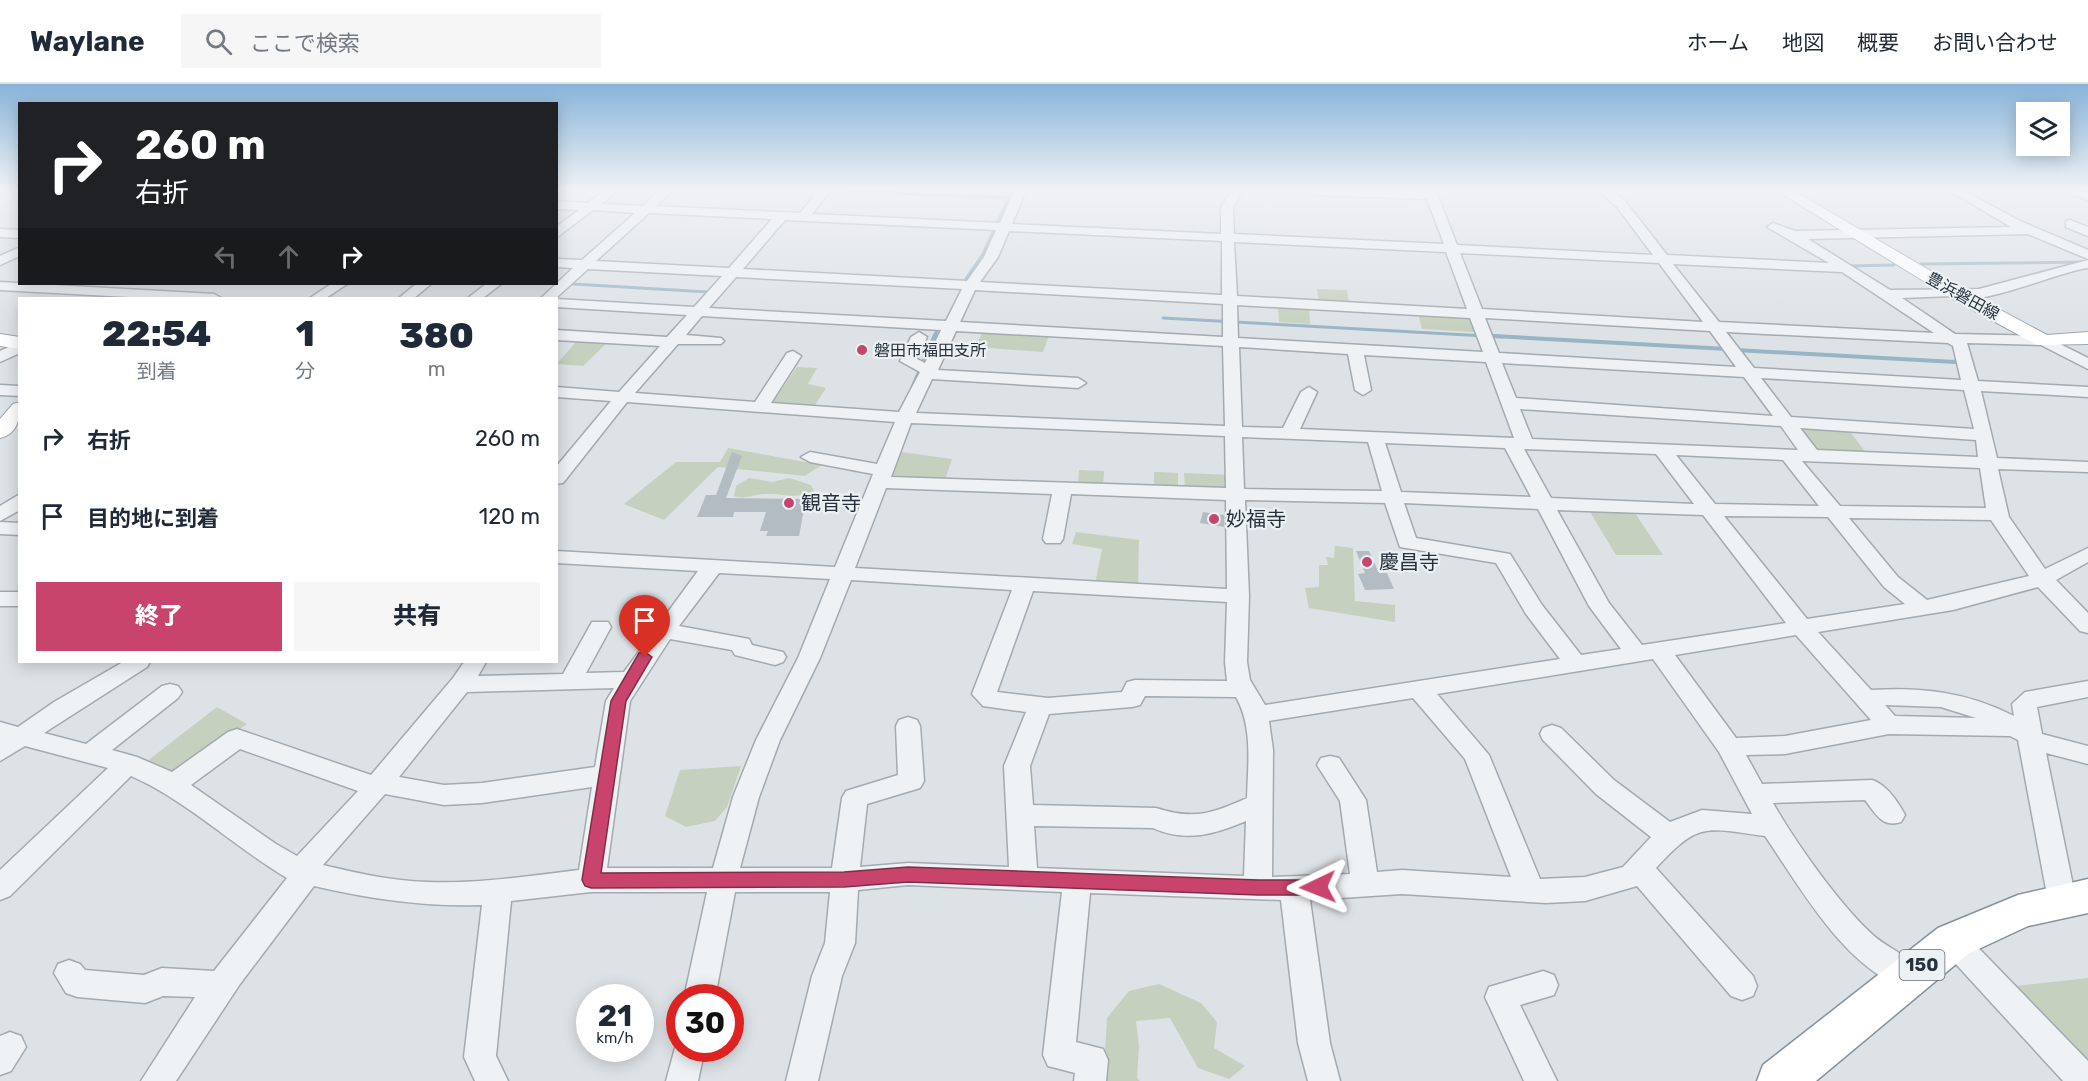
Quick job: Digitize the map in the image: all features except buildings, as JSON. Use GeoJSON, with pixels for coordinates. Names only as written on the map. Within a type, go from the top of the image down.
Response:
{"type":"FeatureCollection","features":[{"type":"Feature","properties":{"kind":"highway","name":"150"},"geometry":{"type":"LineString","coordinates":[[1780,1081],[1953,941],[1984,925],[2027,909],[2075,898]]}},
{"type":"Feature","properties":{"kind":"main road","name":"豊浜磐田線"},"geometry":{"type":"LineString","coordinates":[[1862,238],[1957,294],[2044,340],[2088,339]]}},
{"type":"Feature","properties":{"kind":"main road"},"geometry":{"type":"LineString","coordinates":[[0,340],[18,344]]}},
{"type":"Feature","properties":{"kind":"main road"},"geometry":{"type":"LineString","coordinates":[[0,432],[18,410]]}},
{"type":"Feature","properties":{"kind":"street"},"geometry":{"type":"LineString","coordinates":[[549,297],[615,238]]}},
{"type":"Feature","properties":{"kind":"street"},"geometry":{"type":"LineString","coordinates":[[558,476],[623,397],[763,238]]}},
{"type":"Feature","properties":{"kind":"street"},"geometry":{"type":"LineString","coordinates":[[999,238],[991,257],[937,334],[908,361],[926,370],[1078,383]]}},
{"type":"Feature","properties":{"kind":"street"},"geometry":{"type":"LineString","coordinates":[[1228,238],[1238,596],[1236,662],[1238,680],[1257,715],[1261,750],[1258,888]]}},
{"type":"Feature","properties":{"kind":"street"},"geometry":{"type":"LineString","coordinates":[[1239,238],[1845,268]]}},
{"type":"Feature","properties":{"kind":"street"},"geometry":{"type":"LineString","coordinates":[[1447,238],[1509,403],[1518,444],[1543,504],[1600,606],[1648,652],[1729,747],[1773,827],[1839,919],[1864,946],[1908,977]]}},
{"type":"Feature","properties":{"kind":"street"},"geometry":{"type":"LineString","coordinates":[[1646,238],[1813,457]]}},
{"type":"Feature","properties":{"kind":"street"},"geometry":{"type":"LineString","coordinates":[[1797,238],[1887,294],[1960,344],[1984,435],[1998,514],[2042,579],[2088,626]]}},
{"type":"Feature","properties":{"kind":"street"},"geometry":{"type":"LineString","coordinates":[[2047,238],[2088,255]]}},
{"type":"Feature","properties":{"kind":"street"},"geometry":{"type":"LineString","coordinates":[[0,261],[18,252]]}},
{"type":"Feature","properties":{"kind":"street"},"geometry":{"type":"LineString","coordinates":[[558,263],[1955,339],[2044,340],[2088,364]]}},
{"type":"Feature","properties":{"kind":"street"},"geometry":{"type":"LineString","coordinates":[[1887,294],[1988,292],[2036,279],[2068,265],[2088,264]]}},
{"type":"Feature","properties":{"kind":"street"},"geometry":{"type":"LineString","coordinates":[[127,296],[149,285]]}},
{"type":"Feature","properties":{"kind":"street"},"geometry":{"type":"LineString","coordinates":[[319,297],[338,285]]}},
{"type":"Feature","properties":{"kind":"street"},"geometry":{"type":"LineString","coordinates":[[407,297],[423,285]]}},
{"type":"Feature","properties":{"kind":"street"},"geometry":{"type":"LineString","coordinates":[[476,297],[493,285]]}},
{"type":"Feature","properties":{"kind":"street"},"geometry":{"type":"LineString","coordinates":[[0,286],[127,296],[170,297]]}},
{"type":"Feature","properties":{"kind":"street"},"geometry":{"type":"LineString","coordinates":[[558,303],[699,312],[937,334]]}},
{"type":"Feature","properties":{"kind":"street"},"geometry":{"type":"LineString","coordinates":[[825,331],[1230,342],[2088,392]]}},
{"type":"Feature","properties":{"kind":"street"},"geometry":{"type":"LineString","coordinates":[[702,984],[723,880],[746,797],[768,740],[808,658],[843,572],[877,474],[926,370],[937,334]]}},
{"type":"Feature","properties":{"kind":"street"},"geometry":{"type":"LineString","coordinates":[[558,335],[716,341]]}},
{"type":"Feature","properties":{"kind":"street"},"geometry":{"type":"LineString","coordinates":[[0,357],[18,346]]}},
{"type":"Feature","properties":{"kind":"street"},"geometry":{"type":"LineString","coordinates":[[1355,349],[1363,390]]}},
{"type":"Feature","properties":{"kind":"street"},"geometry":{"type":"LineString","coordinates":[[760,407],[793,356]]}},
{"type":"Feature","properties":{"kind":"street"},"geometry":{"type":"LineString","coordinates":[[0,390],[18,391]]}},
{"type":"Feature","properties":{"kind":"street"},"geometry":{"type":"LineString","coordinates":[[558,392],[905,418],[1990,465],[2088,467]]}},
{"type":"Feature","properties":{"kind":"street"},"geometry":{"type":"LineString","coordinates":[[1289,434],[1309,392]]}},
{"type":"Feature","properties":{"kind":"street"},"geometry":{"type":"LineString","coordinates":[[1509,403],[1984,435]]}},
{"type":"Feature","properties":{"kind":"street"},"geometry":{"type":"LineString","coordinates":[[1374,438],[1395,497],[1407,543],[1503,558],[1534,609],[1576,664]]}},
{"type":"Feature","properties":{"kind":"street"},"geometry":{"type":"LineString","coordinates":[[1663,451],[1801,627],[1889,725]]}},
{"type":"Feature","properties":{"kind":"street"},"geometry":{"type":"LineString","coordinates":[[1789,456],[1891,582],[1923,608]]}},
{"type":"Feature","properties":{"kind":"street"},"geometry":{"type":"LineString","coordinates":[[810,457],[877,474],[1063,488],[1236,495],[1395,497],[1710,510],[1998,514]]}},
{"type":"Feature","properties":{"kind":"street"},"geometry":{"type":"LineString","coordinates":[[1053,539],[1063,488]]}},
{"type":"Feature","properties":{"kind":"street"},"geometry":{"type":"LineString","coordinates":[[0,515],[18,502]]}},
{"type":"Feature","properties":{"kind":"street"},"geometry":{"type":"LineString","coordinates":[[0,528],[18,529]]}},
{"type":"Feature","properties":{"kind":"street"},"geometry":{"type":"LineString","coordinates":[[1257,715],[1982,597],[2042,579],[2088,554]]}},
{"type":"Feature","properties":{"kind":"street"},"geometry":{"type":"LineString","coordinates":[[558,557],[1238,596]]}},
{"type":"Feature","properties":{"kind":"street"},"geometry":{"type":"LineString","coordinates":[[591,880],[618,701],[629,680],[714,565]]}},
{"type":"Feature","properties":{"kind":"street"},"geometry":{"type":"LineString","coordinates":[[1024,583],[984,693],[991,700],[1040,706],[1132,699],[1135,688],[1243,688]]}},
{"type":"Feature","properties":{"kind":"street"},"geometry":{"type":"LineString","coordinates":[[0,599],[18,599]]}},
{"type":"Feature","properties":{"kind":"street"},"geometry":{"type":"LineString","coordinates":[[570,682],[600,627]]}},
{"type":"Feature","properties":{"kind":"street"},"geometry":{"type":"LineString","coordinates":[[664,631],[741,644],[743,650],[775,657]]}},
{"type":"Feature","properties":{"kind":"street"},"geometry":{"type":"LineString","coordinates":[[0,752],[11,733],[137,663]]}},
{"type":"Feature","properties":{"kind":"street"},"geometry":{"type":"LineString","coordinates":[[157,1081],[219,985],[304,872],[460,684],[474,663]]}},
{"type":"Feature","properties":{"kind":"street"},"geometry":{"type":"LineString","coordinates":[[460,684],[629,680]]}},
{"type":"Feature","properties":{"kind":"street"},"geometry":{"type":"LineString","coordinates":[[1418,688],[1476,755],[1530,889]]}},
{"type":"Feature","properties":{"kind":"street"},"geometry":{"type":"LineString","coordinates":[[2075,898],[2025,734],[2024,704],[2034,698],[2088,689]]}},
{"type":"Feature","properties":{"kind":"street"},"geometry":{"type":"LineString","coordinates":[[90,754],[170,692]]}},
{"type":"Feature","properties":{"kind":"street"},"geometry":{"type":"LineString","coordinates":[[1867,698],[1916,695],[1952,699],[1973,705],[2025,734],[2088,755]]}},
{"type":"Feature","properties":{"kind":"street"},"geometry":{"type":"LineString","coordinates":[[1024,878],[1017,766],[1040,706]]}},
{"type":"Feature","properties":{"kind":"street"},"geometry":{"type":"LineString","coordinates":[[1729,747],[1785,745],[1889,725],[2025,734]]}},
{"type":"Feature","properties":{"kind":"street"},"geometry":{"type":"LineString","coordinates":[[802,1081],[827,976],[840,944],[844,880],[855,798],[911,781],[908,726]]}},
{"type":"Feature","properties":{"kind":"street"},"geometry":{"type":"LineString","coordinates":[[11,733],[128,764],[173,785],[266,852],[304,872],[369,887],[426,894],[498,891],[591,880],[844,880],[908,874],[1294,889],[1402,882],[1530,889],[1585,889],[1632,876],[1669,836],[1685,825],[1702,820],[1773,827]]}},
{"type":"Feature","properties":{"kind":"street"},"geometry":{"type":"LineString","coordinates":[[1552,734],[1605,787],[1669,836]]}},
{"type":"Feature","properties":{"kind":"street"},"geometry":{"type":"LineString","coordinates":[[173,785],[237,738],[376,785],[444,795],[482,793],[606,775]]}},
{"type":"Feature","properties":{"kind":"street"},"geometry":{"type":"LineString","coordinates":[[0,888],[128,764]]}},
{"type":"Feature","properties":{"kind":"street"},"geometry":{"type":"LineString","coordinates":[[1330,765],[1353,800],[1359,853],[1366,885]]}},
{"type":"Feature","properties":{"kind":"street"},"geometry":{"type":"LineString","coordinates":[[1755,794],[1872,790],[1892,815]]}},
{"type":"Feature","properties":{"kind":"street"},"geometry":{"type":"LineString","coordinates":[[1020,815],[1156,818],[1171,826],[1205,826],[1260,803]]}},
{"type":"Feature","properties":{"kind":"street"},"geometry":{"type":"LineString","coordinates":[[1639,868],[1742,986]]}},
{"type":"Feature","properties":{"kind":"street"},"geometry":{"type":"LineString","coordinates":[[1077,879],[1059,1055],[1092,1060],[1090,1081]]}},
{"type":"Feature","properties":{"kind":"street"},"geometry":{"type":"LineString","coordinates":[[1294,889],[1314,1043],[1324,1081]]}},
{"type":"Feature","properties":{"kind":"street"},"geometry":{"type":"LineString","coordinates":[[492,1081],[480,1056],[498,891]]}},
{"type":"Feature","properties":{"kind":"street"},"geometry":{"type":"LineString","coordinates":[[1953,941],[2085,1081]]}},
{"type":"Feature","properties":{"kind":"street"},"geometry":{"type":"LineString","coordinates":[[69,973],[77,983],[145,989],[162,982],[219,985]]}},
{"type":"Feature","properties":{"kind":"street"},"geometry":{"type":"LineString","coordinates":[[1542,1081],[1500,997],[1543,986]]}},
{"type":"Feature","properties":{"kind":"street"},"geometry":{"type":"LineString","coordinates":[[682,1081],[686,1062]]}},
{"type":"Feature","properties":{"kind":"green space"},"geometry":{"type":"Polygon","coordinates":[[[1317,289],[1347,290],[1349,305],[1319,303],[1317,289]]]}},
{"type":"Feature","properties":{"kind":"green space"},"geometry":{"type":"Polygon","coordinates":[[[1278,307],[1309,308],[1310,324],[1279,322],[1278,307]]]}},
{"type":"Feature","properties":{"kind":"green space"},"geometry":{"type":"Polygon","coordinates":[[[1418,314],[1469,316],[1474,332],[1422,329],[1418,314]]]}},
{"type":"Feature","properties":{"kind":"green space"},"geometry":{"type":"Polygon","coordinates":[[[984,328],[1050,332],[1043,352],[976,347],[984,328]]]}},
{"type":"Feature","properties":{"kind":"green space"},"geometry":{"type":"Polygon","coordinates":[[[580,337],[611,339],[583,366],[558,363],[580,337]]]}},
{"type":"Feature","properties":{"kind":"green space"},"geometry":{"type":"Polygon","coordinates":[[[797,367],[817,368],[808,384],[826,388],[815,405],[773,402],[797,367]]]}},
{"type":"Feature","properties":{"kind":"green space"},"geometry":{"type":"Polygon","coordinates":[[[1789,425],[1848,429],[1867,454],[1808,450],[1789,425]]]}},
{"type":"Feature","properties":{"kind":"green space"},"geometry":{"type":"Polygon","coordinates":[[[728,448],[822,465],[805,476],[718,467],[664,520],[624,504],[676,462],[720,462],[728,448]]]}},
{"type":"Feature","properties":{"kind":"green space"},"geometry":{"type":"Polygon","coordinates":[[[901,452],[952,459],[945,480],[891,479],[901,452]]]}},
{"type":"Feature","properties":{"kind":"green space"},"geometry":{"type":"Polygon","coordinates":[[[1079,470],[1104,471],[1103,487],[1078,486],[1079,470]]]}},
{"type":"Feature","properties":{"kind":"green space"},"geometry":{"type":"Polygon","coordinates":[[[1154,472],[1178,473],[1178,488],[1154,487],[1154,472]]]}},
{"type":"Feature","properties":{"kind":"green space"},"geometry":{"type":"Polygon","coordinates":[[[1184,473],[1231,475],[1232,492],[1185,489],[1184,473]]]}},
{"type":"Feature","properties":{"kind":"green space"},"geometry":{"type":"Polygon","coordinates":[[[749,478],[772,482],[789,478],[811,485],[814,491],[796,496],[762,494],[734,496],[736,486],[749,478]]]}},
{"type":"Feature","properties":{"kind":"green space"},"geometry":{"type":"Polygon","coordinates":[[[1587,507],[1631,507],[1663,555],[1616,555],[1587,507]]]}},
{"type":"Feature","properties":{"kind":"green space"},"geometry":{"type":"Polygon","coordinates":[[[1076,532],[1139,540],[1138,587],[1095,584],[1102,549],[1072,544],[1076,532]]]}},
{"type":"Feature","properties":{"kind":"green space"},"geometry":{"type":"Polygon","coordinates":[[[1335,546],[1353,548],[1355,601],[1395,605],[1395,622],[1309,608],[1305,588],[1319,587],[1319,565],[1328,565],[1326,557],[1334,558],[1335,546]]]}},
{"type":"Feature","properties":{"kind":"green space"},"geometry":{"type":"Polygon","coordinates":[[[217,707],[247,724],[176,774],[146,762],[217,707]]]}},
{"type":"Feature","properties":{"kind":"green space"},"geometry":{"type":"Polygon","coordinates":[[[741,766],[727,807],[715,821],[686,827],[665,816],[680,770],[741,766]]]}},
{"type":"Feature","properties":{"kind":"green space"},"geometry":{"type":"Polygon","coordinates":[[[2088,978],[2088,1081],[1998,988],[2088,978]]]}},
{"type":"Feature","properties":{"kind":"green space"},"geometry":{"type":"Polygon","coordinates":[[[1159,984],[1201,1003],[1217,1022],[1214,1048],[1245,1066],[1229,1079],[1198,1068],[1170,1018],[1136,1021],[1139,1046],[1137,1078],[1140,1081],[1103,1081],[1107,1018],[1129,991],[1159,984]]]}},
{"type":"Feature","properties":{"kind":"waterway"},"geometry":{"type":"LineString","coordinates":[[966,279],[983,254],[991,238]]}},
{"type":"Feature","properties":{"kind":"waterway"},"geometry":{"type":"LineString","coordinates":[[1921,264],[2088,262]]}},
{"type":"Feature","properties":{"kind":"waterway"},"geometry":{"type":"LineString","coordinates":[[1848,266],[1894,265]]}},
{"type":"Feature","properties":{"kind":"waterway"},"geometry":{"type":"LineString","coordinates":[[558,283],[708,292]]}},
{"type":"Feature","properties":{"kind":"waterway"},"geometry":{"type":"LineString","coordinates":[[1163,318],[1503,337]]}},
{"type":"Feature","properties":{"kind":"waterway"},"geometry":{"type":"LineString","coordinates":[[934,337],[938,328]]}},
{"type":"Feature","properties":{"kind":"waterway"},"geometry":{"type":"LineString","coordinates":[[913,386],[935,335]]}},
{"type":"Feature","properties":{"kind":"waterway"},"geometry":{"type":"LineString","coordinates":[[1476,335],[1727,349]]}},
{"type":"Feature","properties":{"kind":"waterway"},"geometry":{"type":"LineString","coordinates":[[1735,350],[1955,362],[1958,358]]}},
{"type":"Feature","properties":{"kind":"place","name":"磐田市福田支所"},"geometry":{"type":"Point","coordinates":[862,350]}},
{"type":"Feature","properties":{"kind":"place","name":"観音寺"},"geometry":{"type":"Point","coordinates":[789,503]}},
{"type":"Feature","properties":{"kind":"place","name":"妙福寺"},"geometry":{"type":"Point","coordinates":[1214,519]}},
{"type":"Feature","properties":{"kind":"place","name":"慶昌寺"},"geometry":{"type":"Point","coordinates":[1367,562]}},
{"type":"Feature","properties":{"kind":"route"},"geometry":{"type":"LineString","coordinates":[[645,657],[618,701],[591,880],[844,880],[908,874],[1258,888],[1318,887]]}}]}
